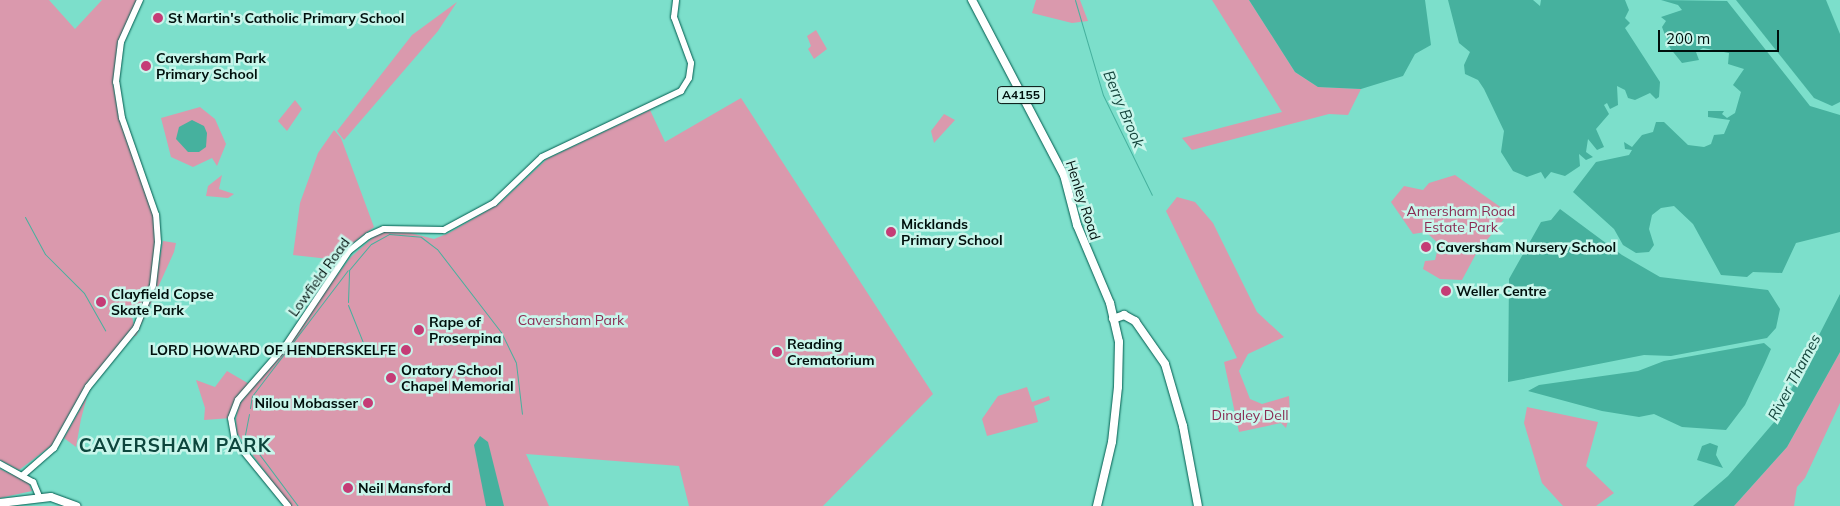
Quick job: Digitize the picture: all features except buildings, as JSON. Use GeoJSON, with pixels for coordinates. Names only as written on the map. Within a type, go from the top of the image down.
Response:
{"type":"FeatureCollection","features":[{"type":"Feature","properties":{"kind":"main road","name":"Henley Road"},"geometry":{"type":"LineString","coordinates":[[972,0],[1064,175],[1077,225],[1116,318],[1118,334],[1118,387],[1112,442],[1096,506]]}},
{"type":"Feature","properties":{"kind":"main road"},"geometry":{"type":"LineString","coordinates":[[1116,318],[1131,318],[1150,337],[1165,364],[1183,426],[1198,506]]}},
{"type":"Feature","properties":{"kind":"main road"},"geometry":{"type":"LineString","coordinates":[[0,503],[39,496],[76,506]]}},
{"type":"Feature","properties":{"kind":"street"},"geometry":{"type":"LineString","coordinates":[[24,475],[54,448],[88,387],[136,328],[153,285],[158,242],[156,215],[122,118],[116,82],[121,42],[140,0]]}},
{"type":"Feature","properties":{"kind":"street","name":"Lowfield Road"},"geometry":{"type":"LineString","coordinates":[[288,506],[235,441],[231,418],[238,400],[286,345],[349,251],[368,236],[384,229],[444,230],[494,203],[542,157],[680,91],[689,78],[691,63],[674,17],[676,0]]}},
{"type":"Feature","properties":{"kind":"street"},"geometry":{"type":"LineString","coordinates":[[0,464],[24,475],[33,482],[39,496]]}},
{"type":"Feature","properties":{"kind":"green space"},"geometry":{"type":"Polygon","coordinates":[[[0,0],[49,0],[75,29],[102,0],[137,0],[118,42],[113,83],[119,118],[154,214],[156,242],[151,283],[141,311],[132,316],[134,326],[85,386],[52,445],[19,470],[0,460],[0,0]]]}},
{"type":"Feature","properties":{"kind":"green space"},"geometry":{"type":"Polygon","coordinates":[[[1036,0],[1080,0],[1088,21],[1072,23],[1032,13],[1036,0]]]}},
{"type":"Feature","properties":{"kind":"green space"},"geometry":{"type":"Polygon","coordinates":[[[1212,0],[1249,0],[1295,72],[1318,87],[1361,89],[1348,115],[1329,114],[1192,150],[1182,138],[1282,112],[1212,0]]]}},
{"type":"Feature","properties":{"kind":"green space"},"geometry":{"type":"Polygon","coordinates":[[[457,2],[438,31],[344,140],[337,131],[412,35],[457,2]]]}},
{"type":"Feature","properties":{"kind":"green space"},"geometry":{"type":"Polygon","coordinates":[[[816,30],[827,49],[814,59],[808,49],[811,46],[807,36],[816,30]]]}},
{"type":"Feature","properties":{"kind":"green space","name":"Caversham Park"},"geometry":{"type":"Polygon","coordinates":[[[741,98],[933,394],[823,506],[689,506],[679,466],[526,454],[549,506],[290,506],[237,433],[236,419],[239,405],[351,257],[376,235],[395,229],[434,239],[449,233],[499,204],[547,159],[650,110],[665,142],[741,98]]]}},
{"type":"Feature","properties":{"kind":"green space"},"geometry":{"type":"Polygon","coordinates":[[[295,100],[302,109],[287,131],[278,121],[295,100]]]}},
{"type":"Feature","properties":{"kind":"green space"},"geometry":{"type":"Polygon","coordinates":[[[200,107],[215,119],[226,144],[217,166],[212,158],[193,167],[171,157],[161,118],[200,107]]]}},
{"type":"Feature","properties":{"kind":"green space"},"geometry":{"type":"Polygon","coordinates":[[[944,114],[955,120],[934,143],[931,131],[944,114]]]}},
{"type":"Feature","properties":{"kind":"green space"},"geometry":{"type":"Polygon","coordinates":[[[334,130],[341,138],[374,227],[345,249],[338,260],[293,255],[300,203],[318,153],[334,130]]]}},
{"type":"Feature","properties":{"kind":"green space"},"geometry":{"type":"Polygon","coordinates":[[[222,175],[219,189],[234,194],[228,198],[206,196],[208,186],[222,175]]]}},
{"type":"Feature","properties":{"kind":"green space","name":"Amersham Road Estate Park"},"geometry":{"type":"Polygon","coordinates":[[[1455,175],[1509,213],[1477,252],[1462,280],[1440,279],[1423,269],[1425,261],[1435,260],[1439,244],[1426,232],[1413,234],[1391,202],[1404,186],[1423,190],[1429,183],[1455,175]]]}},
{"type":"Feature","properties":{"kind":"green space","name":"Dingley Dell"},"geometry":{"type":"Polygon","coordinates":[[[1177,197],[1195,202],[1213,223],[1257,312],[1284,337],[1248,354],[1239,371],[1250,399],[1262,404],[1289,396],[1290,414],[1286,428],[1281,423],[1239,432],[1224,362],[1237,358],[1166,211],[1177,197]]]}},
{"type":"Feature","properties":{"kind":"green space"},"geometry":{"type":"Polygon","coordinates":[[[163,241],[176,243],[174,252],[136,336],[134,336],[155,285],[163,241]]]}},
{"type":"Feature","properties":{"kind":"green space"},"geometry":{"type":"Polygon","coordinates":[[[1840,352],[1840,403],[1805,478],[1797,487],[1794,506],[1734,506],[1787,447],[1840,352]]]}},
{"type":"Feature","properties":{"kind":"green space"},"geometry":{"type":"Polygon","coordinates":[[[227,371],[251,385],[231,418],[204,420],[205,408],[196,380],[215,387],[227,371]]]}},
{"type":"Feature","properties":{"kind":"green space"},"geometry":{"type":"Polygon","coordinates":[[[1027,387],[1032,402],[1049,396],[1050,400],[1034,406],[1038,422],[987,436],[982,419],[998,396],[1027,387]]]}},
{"type":"Feature","properties":{"kind":"green space"},"geometry":{"type":"Polygon","coordinates":[[[87,397],[81,419],[76,447],[64,438],[87,397]]]}},
{"type":"Feature","properties":{"kind":"green space"},"geometry":{"type":"Polygon","coordinates":[[[1527,407],[1598,422],[1586,466],[1614,493],[1596,506],[1563,506],[1542,483],[1524,423],[1527,407]]]}},
{"type":"Feature","properties":{"kind":"green space"},"geometry":{"type":"Polygon","coordinates":[[[0,469],[28,482],[32,491],[0,498],[0,469]]]}},
{"type":"Feature","properties":{"kind":"water"},"geometry":{"type":"Polygon","coordinates":[[[1249,0],[1425,0],[1431,45],[1415,54],[1403,76],[1361,89],[1318,87],[1295,72],[1249,0]]]}},
{"type":"Feature","properties":{"kind":"water"},"geometry":{"type":"Polygon","coordinates":[[[1448,0],[1533,0],[1540,6],[1541,0],[1625,0],[1629,10],[1625,18],[1630,23],[1625,28],[1660,82],[1659,97],[1656,99],[1650,93],[1635,100],[1628,98],[1625,90],[1617,86],[1618,105],[1610,109],[1607,103],[1604,105],[1609,114],[1596,129],[1604,147],[1597,150],[1588,139],[1586,152],[1593,157],[1586,160],[1579,154],[1580,166],[1565,176],[1551,172],[1545,179],[1541,172],[1527,177],[1513,171],[1501,152],[1504,131],[1484,89],[1478,80],[1465,74],[1464,65],[1470,52],[1459,43],[1448,0]]]}},
{"type":"Feature","properties":{"kind":"water"},"geometry":{"type":"Polygon","coordinates":[[[1661,0],[1727,1],[1810,106],[1840,115],[1840,232],[1796,243],[1782,273],[1753,272],[1747,277],[1721,275],[1693,224],[1674,206],[1661,208],[1652,215],[1649,229],[1654,245],[1649,252],[1636,253],[1623,245],[1614,229],[1573,192],[1596,162],[1629,155],[1632,150],[1625,149],[1624,142],[1632,147],[1642,135],[1653,132],[1656,122],[1664,122],[1688,145],[1704,147],[1711,144],[1714,135],[1724,134],[1730,120],[1708,117],[1708,111],[1724,111],[1722,114],[1727,118],[1735,113],[1741,92],[1733,85],[1744,69],[1728,64],[1729,53],[1703,48],[1696,52],[1699,60],[1682,63],[1670,48],[1662,27],[1666,21],[1661,17],[1682,10],[1678,5],[1661,0]]]}},
{"type":"Feature","properties":{"kind":"water"},"geometry":{"type":"Polygon","coordinates":[[[1736,0],[1826,0],[1840,34],[1840,102],[1832,106],[1814,98],[1736,0]]]}},
{"type":"Feature","properties":{"kind":"water"},"geometry":{"type":"Polygon","coordinates":[[[192,120],[204,126],[207,133],[206,147],[199,152],[188,152],[176,139],[179,127],[192,120]]]}},
{"type":"Feature","properties":{"kind":"water"},"geometry":{"type":"Polygon","coordinates":[[[1560,209],[1622,255],[1660,277],[1768,290],[1780,309],[1776,328],[1767,338],[1671,356],[1644,355],[1508,382],[1509,279],[1541,222],[1551,220],[1560,209]]]}},
{"type":"Feature","properties":{"kind":"water"},"geometry":{"type":"Polygon","coordinates":[[[1840,294],[1840,352],[1787,447],[1734,506],[1693,506],[1728,476],[1775,421],[1840,294]]]}},
{"type":"Feature","properties":{"kind":"water"},"geometry":{"type":"Polygon","coordinates":[[[1764,343],[1771,349],[1745,405],[1726,430],[1682,427],[1654,414],[1639,417],[1602,411],[1528,391],[1539,385],[1638,371],[1664,361],[1764,343]]]}},
{"type":"Feature","properties":{"kind":"water"},"geometry":{"type":"Polygon","coordinates":[[[480,436],[488,442],[504,506],[486,506],[474,445],[480,436]]]}},
{"type":"Feature","properties":{"kind":"water"},"geometry":{"type":"Polygon","coordinates":[[[1710,443],[1718,446],[1716,455],[1723,468],[1697,460],[1702,446],[1710,443]]]}},
{"type":"Feature","properties":{"kind":"waterway","name":"Berry Brook"},"geometry":{"type":"LineString","coordinates":[[1075,0],[1103,95],[1152,195]]}},
{"type":"Feature","properties":{"kind":"waterway"},"geometry":{"type":"LineString","coordinates":[[25,217],[45,254],[84,293],[105,330]]}},
{"type":"Feature","properties":{"kind":"waterway"},"geometry":{"type":"LineString","coordinates":[[348,302],[349,270],[371,244],[389,234],[421,237],[437,249],[501,332],[516,363],[522,414]]}},
{"type":"Feature","properties":{"kind":"waterway"},"geometry":{"type":"LineString","coordinates":[[250,408],[252,396],[348,270]]}},
{"type":"Feature","properties":{"kind":"waterway"},"geometry":{"type":"LineString","coordinates":[[348,305],[368,355]]}},
{"type":"Feature","properties":{"kind":"waterway"},"geometry":{"type":"LineString","coordinates":[[249,414],[245,435],[298,506]]}},
{"type":"Feature","properties":{"kind":"place","name":"St Martin's Catholic Primary School"},"geometry":{"type":"Point","coordinates":[158,18]}},
{"type":"Feature","properties":{"kind":"place","name":"Caversham Park Primary School"},"geometry":{"type":"Point","coordinates":[146,66]}},
{"type":"Feature","properties":{"kind":"place","name":"Micklands Primary School"},"geometry":{"type":"Point","coordinates":[891,232]}},
{"type":"Feature","properties":{"kind":"place","name":"Caversham Nursery School"},"geometry":{"type":"Point","coordinates":[1426,247]}},
{"type":"Feature","properties":{"kind":"place","name":"Weller Centre"},"geometry":{"type":"Point","coordinates":[1446,291]}},
{"type":"Feature","properties":{"kind":"place","name":"Clayfield Copse Skate Park"},"geometry":{"type":"Point","coordinates":[101,302]}},
{"type":"Feature","properties":{"kind":"place","name":"Rape of Proserpina"},"geometry":{"type":"Point","coordinates":[419,330]}},
{"type":"Feature","properties":{"kind":"place","name":"LORD HOWARD OF HENDERSKELFE"},"geometry":{"type":"Point","coordinates":[406,350]}},
{"type":"Feature","properties":{"kind":"place","name":"Reading Crematorium"},"geometry":{"type":"Point","coordinates":[777,352]}},
{"type":"Feature","properties":{"kind":"place","name":"Oratory School Chapel Memorial"},"geometry":{"type":"Point","coordinates":[391,378]}},
{"type":"Feature","properties":{"kind":"place","name":"Nilou Mobasser"},"geometry":{"type":"Point","coordinates":[368,403]}},
{"type":"Feature","properties":{"kind":"place","name":"Neil Mansford"},"geometry":{"type":"Point","coordinates":[348,488]}},
{"type":"Feature","properties":{"kind":"district","name":"CAVERSHAM PARK"},"geometry":{"type":"Point","coordinates":[175,446]}},
{"type":"Feature","properties":{"kind":"water label","name":"River Thames"},"geometry":{"type":"Point","coordinates":[1794,377]}}]}
